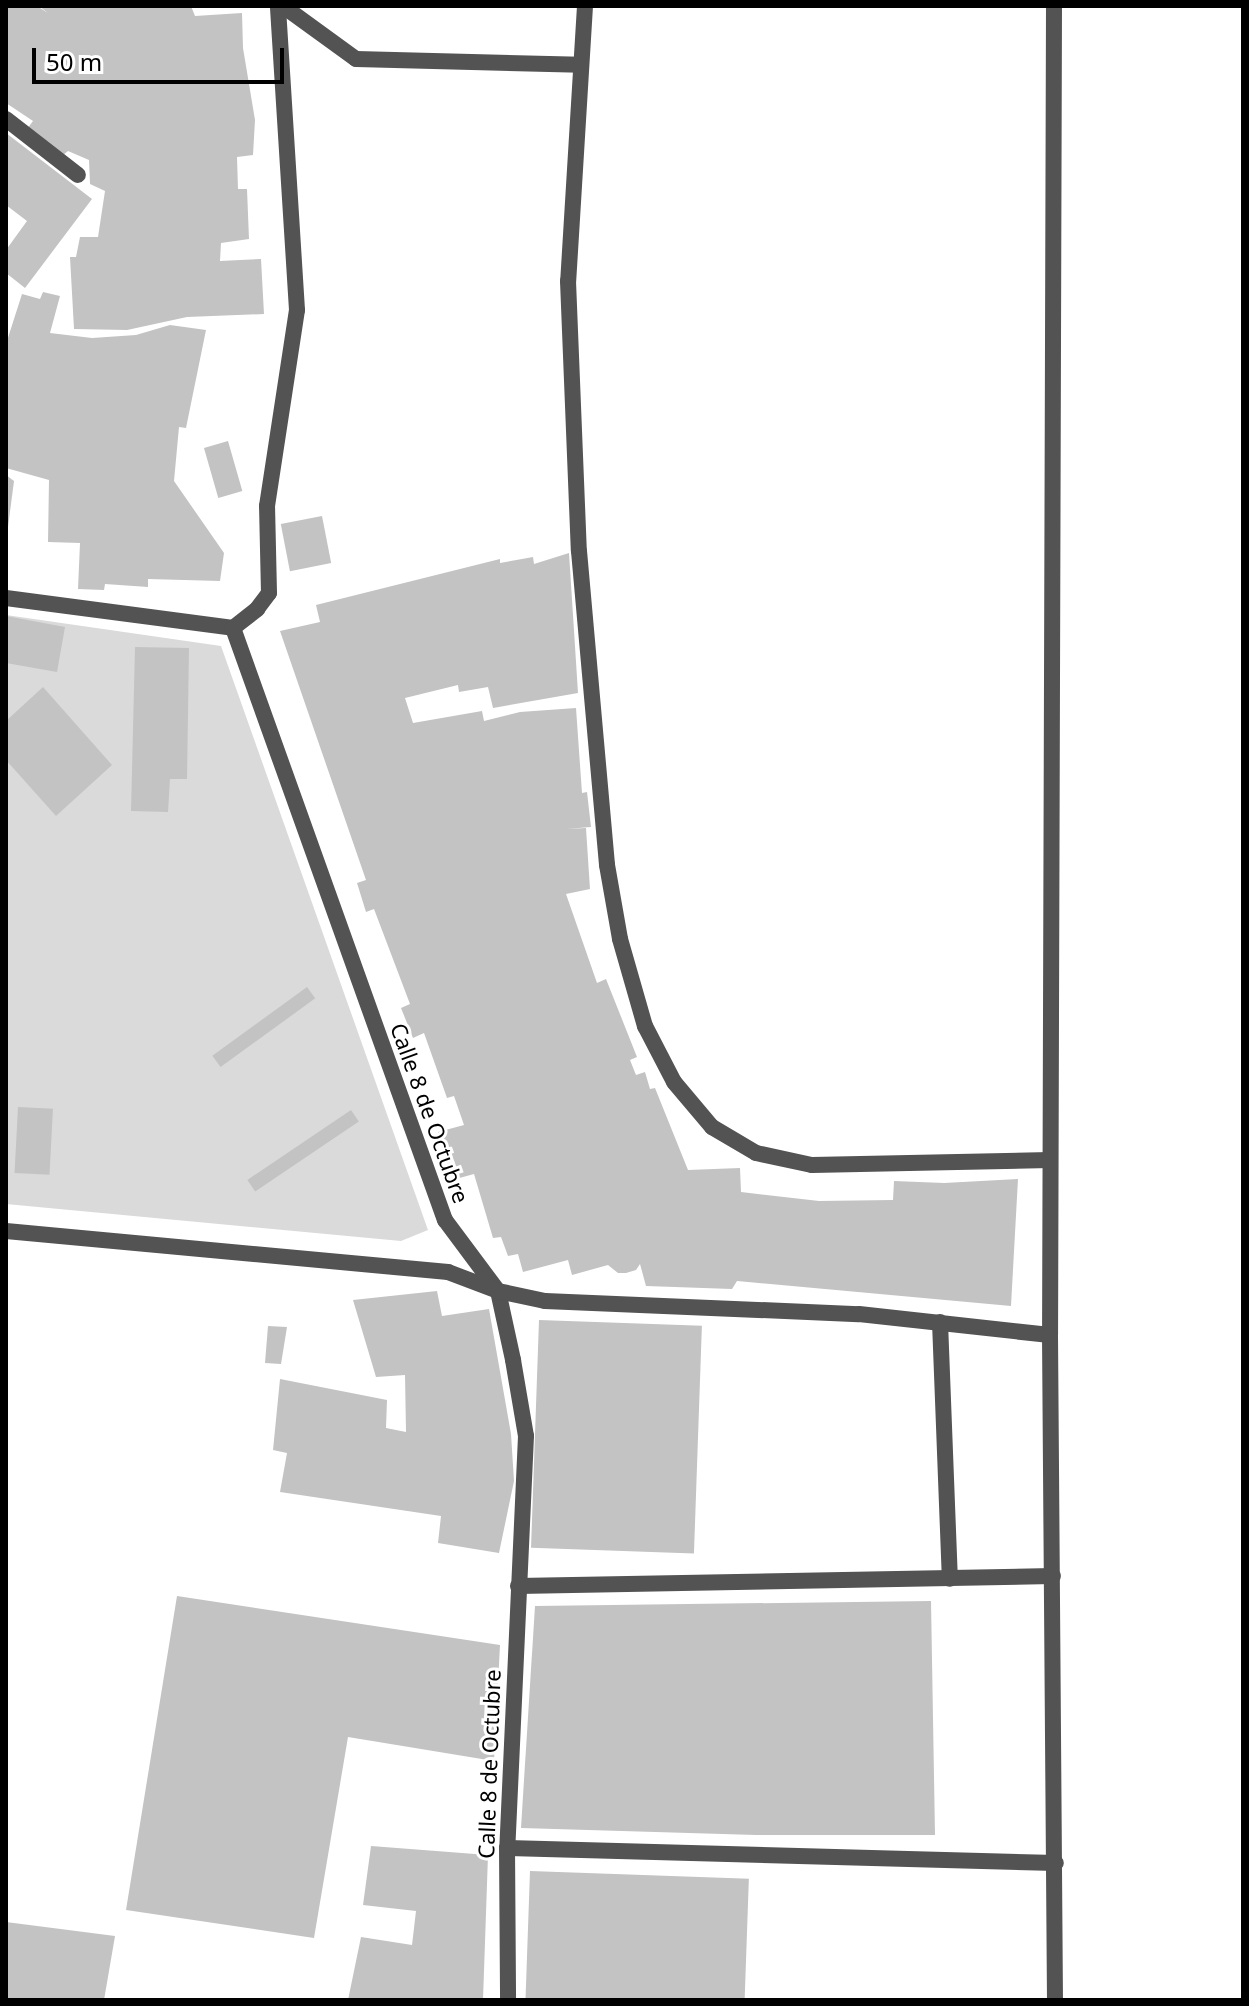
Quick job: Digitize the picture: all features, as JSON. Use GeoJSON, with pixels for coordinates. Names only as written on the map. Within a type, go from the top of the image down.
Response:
{"type":"FeatureCollection","features":[{"type":"Feature","properties":{"kind":"street"},"geometry":{"type":"LineString","coordinates":[[280,6],[356,59],[580,65]]}},
{"type":"Feature","properties":{"kind":"street"},"geometry":{"type":"LineString","coordinates":[[6,598],[233,628],[257,609],[269,593],[267,506],[297,310],[280,6]]}},
{"type":"Feature","properties":{"kind":"street"},"geometry":{"type":"LineString","coordinates":[[585,6],[568,281],[579,551],[607,865],[620,939],[645,1026],[674,1082],[712,1127],[756,1153],[812,1165],[1050,1160]]}},
{"type":"Feature","properties":{"kind":"street"},"geometry":{"type":"LineString","coordinates":[[1054,6],[1050,1335],[1055,2000]]}},
{"type":"Feature","properties":{"kind":"street"},"geometry":{"type":"LineString","coordinates":[[6,119],[78,175]]}},
{"type":"Feature","properties":{"kind":"street","name":"Calle 8 de Octubre"},"geometry":{"type":"LineString","coordinates":[[233,628],[445,1220],[498,1291],[526,1436],[507,1848],[508,2000]]}},
{"type":"Feature","properties":{"kind":"street"},"geometry":{"type":"LineString","coordinates":[[6,1231],[448,1272],[498,1291],[545,1301],[859,1314],[1050,1335]]}},
{"type":"Feature","properties":{"kind":"street"},"geometry":{"type":"LineString","coordinates":[[940,1322],[950,1579]]}},
{"type":"Feature","properties":{"kind":"street"},"geometry":{"type":"LineString","coordinates":[[518,1586],[1053,1576]]}},
{"type":"Feature","properties":{"kind":"street"},"geometry":{"type":"LineString","coordinates":[[507,1848],[1056,1863]]}},
{"type":"Feature","properties":{"kind":"shaded area"},"geometry":{"type":"Polygon","coordinates":[[[6,615],[221,646],[428,1230],[401,1241],[6,1204],[6,615]]]}},
{"type":"Feature","properties":{"kind":"building"},"geometry":{"type":"Polygon","coordinates":[[[6,6],[37,6],[48,13],[39,6],[191,6],[195,16],[242,13],[243,48],[255,120],[253,155],[237,157],[238,189],[247,189],[249,239],[221,243],[220,261],[261,259],[264,314],[187,317],[127,330],[74,329],[70,257],[76,257],[80,237],[98,237],[105,191],[90,184],[89,160],[68,151],[62,156],[27,129],[33,121],[6,103],[6,6]]]}},
{"type":"Feature","properties":{"kind":"building"},"geometry":{"type":"Polygon","coordinates":[[[6,133],[92,199],[25,288],[6,273],[6,250],[27,221],[6,205],[6,133]]]}},
{"type":"Feature","properties":{"kind":"building"},"geometry":{"type":"Polygon","coordinates":[[[43,292],[60,296],[50,333],[92,338],[136,335],[170,325],[206,330],[186,428],[179,427],[174,481],[224,553],[220,581],[148,579],[148,587],[105,584],[104,590],[78,589],[80,543],[48,542],[49,480],[6,468],[6,344],[22,294],[40,299],[43,292]]]}},
{"type":"Feature","properties":{"kind":"building"},"geometry":{"type":"Polygon","coordinates":[[[228,441],[242,491],[218,498],[204,448],[228,441]]]}},
{"type":"Feature","properties":{"kind":"building"},"geometry":{"type":"Polygon","coordinates":[[[6,475],[14,481],[8,527],[6,527],[6,475]]]}},
{"type":"Feature","properties":{"kind":"building"},"geometry":{"type":"Polygon","coordinates":[[[322,516],[331,563],[290,571],[281,524],[322,516]]]}},
{"type":"Feature","properties":{"kind":"building"},"geometry":{"type":"Polygon","coordinates":[[[569,553],[578,693],[493,708],[488,687],[459,692],[458,685],[405,698],[413,723],[482,711],[484,721],[520,712],[576,708],[582,793],[587,792],[591,827],[566,829],[586,828],[590,889],[566,894],[597,983],[606,979],[637,1057],[630,1060],[636,1075],[645,1072],[650,1089],[655,1088],[688,1170],[740,1168],[741,1192],[819,1201],[893,1200],[894,1181],[944,1183],[1018,1179],[1011,1306],[737,1281],[732,1289],[646,1286],[640,1264],[636,1270],[626,1273],[618,1273],[608,1265],[572,1275],[568,1260],[523,1272],[518,1254],[508,1256],[501,1237],[493,1238],[474,1174],[452,1180],[438,1132],[464,1125],[454,1096],[447,1098],[424,1033],[413,1038],[401,1008],[410,1004],[374,909],[366,912],[357,883],[366,880],[280,631],[320,622],[316,605],[500,559],[500,563],[533,557],[534,564],[569,553]]]}},
{"type":"Feature","properties":{"kind":"building"},"geometry":{"type":"Polygon","coordinates":[[[6,616],[65,627],[57,672],[6,663],[6,616]]]}},
{"type":"Feature","properties":{"kind":"building"},"geometry":{"type":"Polygon","coordinates":[[[135,647],[189,648],[187,779],[170,779],[168,812],[131,811],[135,647]]]}},
{"type":"Feature","properties":{"kind":"building"},"geometry":{"type":"Polygon","coordinates":[[[43,687],[112,765],[56,816],[6,760],[6,721],[43,687]]]}},
{"type":"Feature","properties":{"kind":"building"},"geometry":{"type":"Polygon","coordinates":[[[307,987],[315,998],[221,1067],[212,1056],[307,987]]]}},
{"type":"Feature","properties":{"kind":"building"},"geometry":{"type":"Polygon","coordinates":[[[18,1107],[53,1109],[49,1175],[15,1173],[18,1107]]]}},
{"type":"Feature","properties":{"kind":"building"},"geometry":{"type":"Polygon","coordinates":[[[351,1110],[359,1122],[255,1192],[247,1180],[351,1110]]]}},
{"type":"Feature","properties":{"kind":"building"},"geometry":{"type":"Polygon","coordinates":[[[437,1291],[442,1316],[489,1309],[511,1434],[514,1481],[499,1553],[438,1543],[441,1516],[280,1492],[287,1453],[273,1450],[280,1379],[387,1400],[386,1428],[406,1432],[405,1375],[376,1377],[353,1300],[437,1291]]]}},
{"type":"Feature","properties":{"kind":"building"},"geometry":{"type":"Polygon","coordinates":[[[539,1320],[702,1326],[694,1554],[531,1548],[539,1320]]]}},
{"type":"Feature","properties":{"kind":"building"},"geometry":{"type":"Polygon","coordinates":[[[268,1326],[287,1327],[281,1364],[265,1363],[268,1326]]]}},
{"type":"Feature","properties":{"kind":"building"},"geometry":{"type":"Polygon","coordinates":[[[177,1596],[500,1645],[494,1761],[348,1737],[314,1938],[126,1910],[177,1596]]]}},
{"type":"Feature","properties":{"kind":"building"},"geometry":{"type":"Polygon","coordinates":[[[931,1601],[935,1835],[756,1835],[521,1828],[535,1606],[931,1601]]]}},
{"type":"Feature","properties":{"kind":"building"},"geometry":{"type":"Polygon","coordinates":[[[371,1846],[488,1855],[483,2000],[348,2000],[361,1937],[412,1945],[416,1911],[363,1905],[371,1846]]]}},
{"type":"Feature","properties":{"kind":"building"},"geometry":{"type":"Polygon","coordinates":[[[530,1871],[749,1879],[745,2000],[525,2000],[530,1871]]]}},
{"type":"Feature","properties":{"kind":"building"},"geometry":{"type":"Polygon","coordinates":[[[6,1922],[115,1936],[104,2000],[6,2000],[6,1922]]]}}]}
